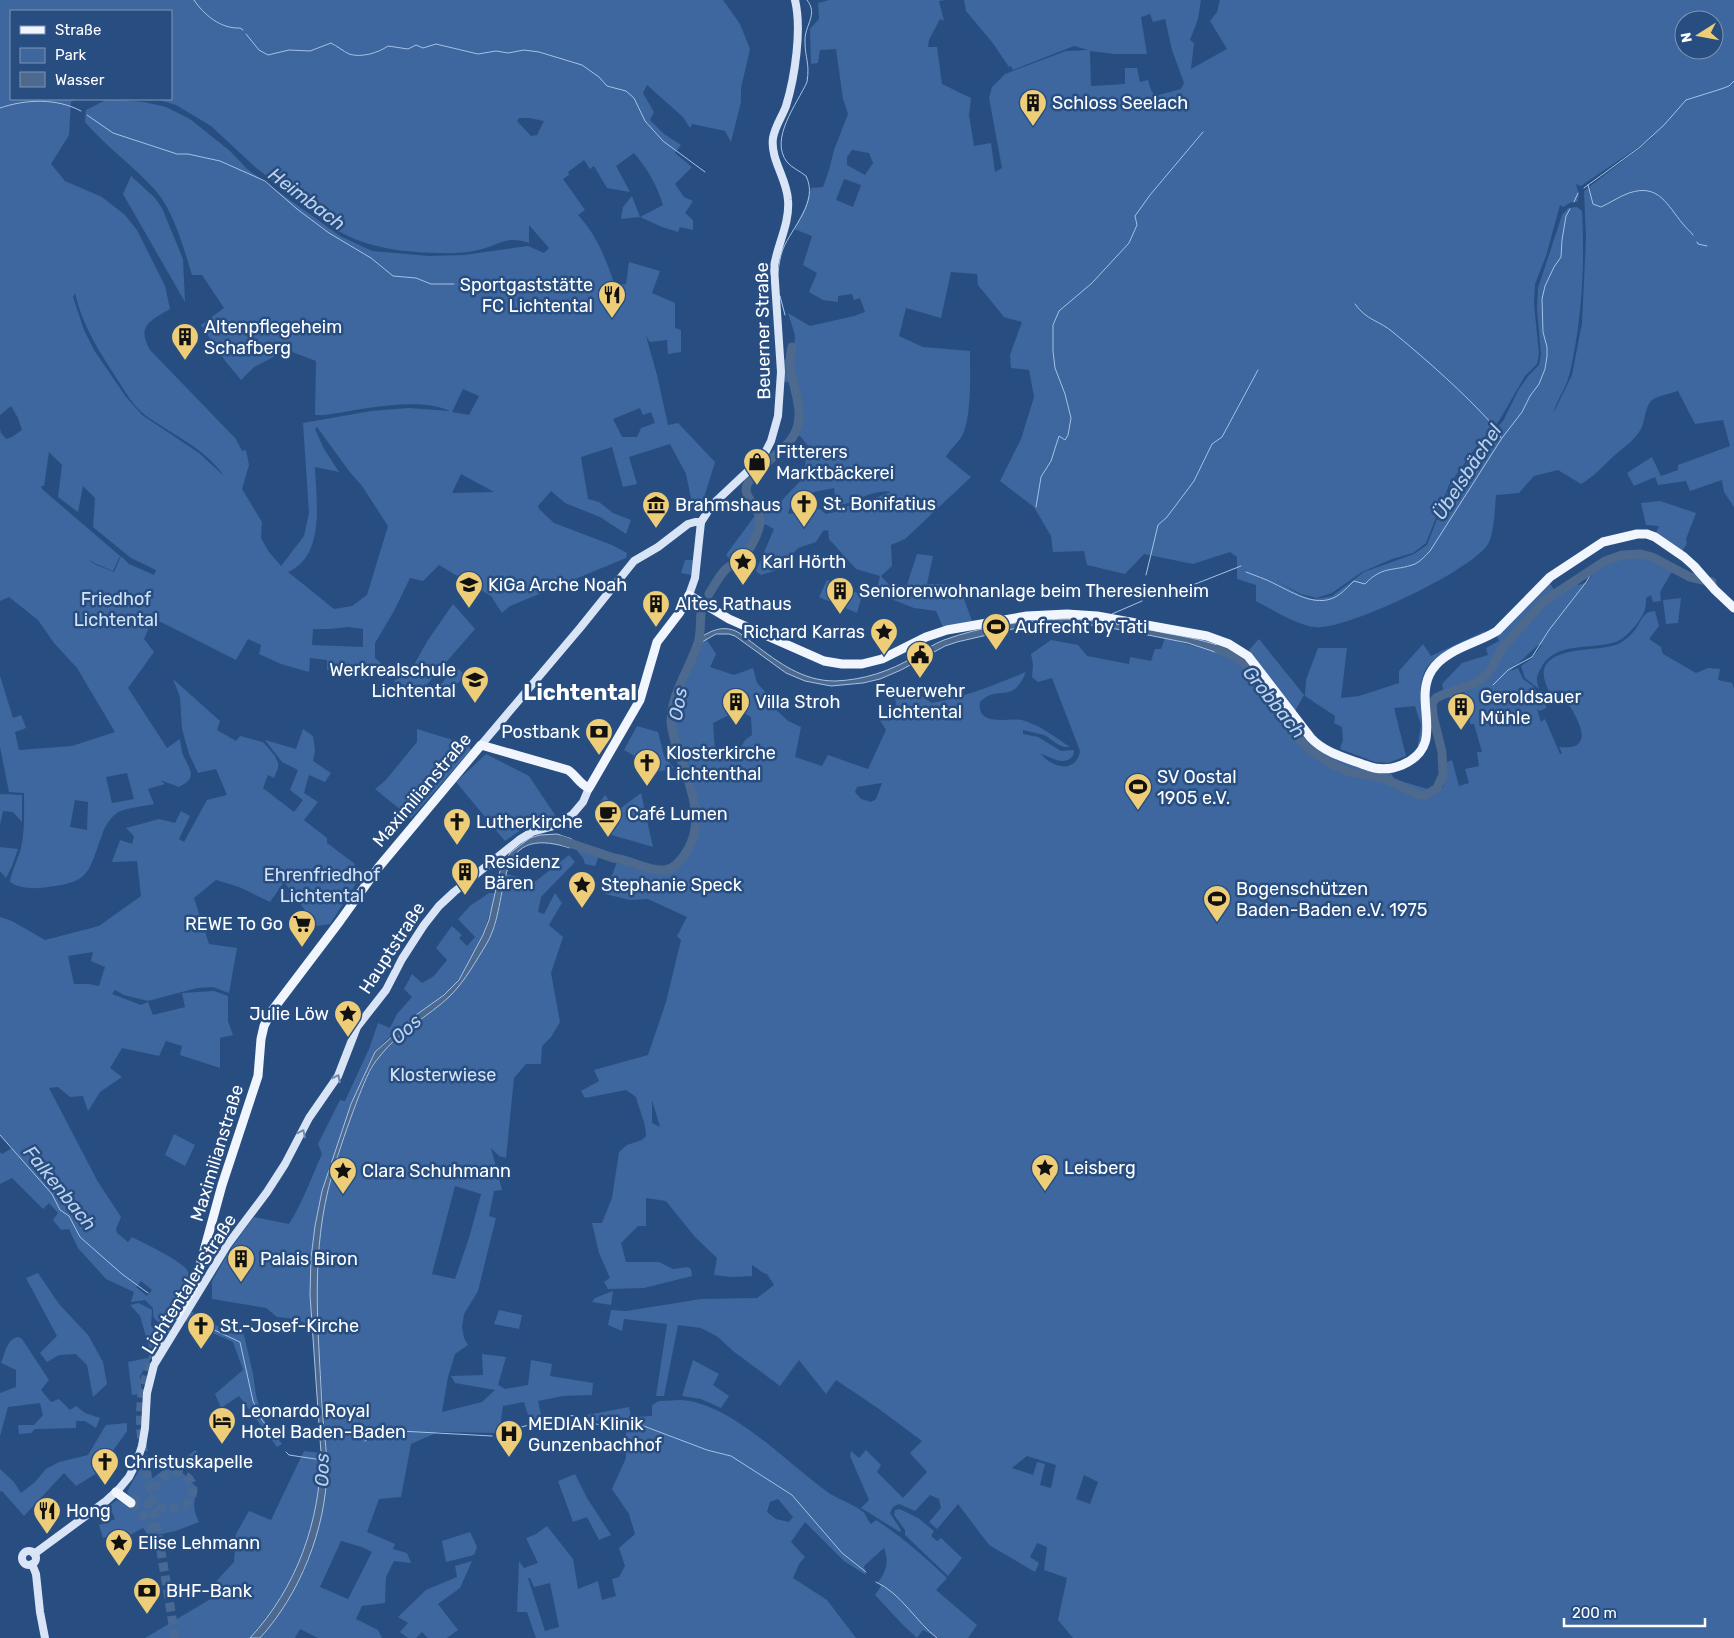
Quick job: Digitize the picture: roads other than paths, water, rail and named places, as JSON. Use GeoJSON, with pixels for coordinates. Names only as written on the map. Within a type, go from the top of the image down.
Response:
{"type":"FeatureCollection","features":[{"type":"Feature","properties":{"kind":"main road","name":"Beuerner Straße"},"geometry":{"type":"LineString","coordinates":[[701,522],[712,506],[764,457],[778,416],[781,372],[774,267],[775,258],[787,222],[788,202],[785,183],[773,144],[775,130],[788,97],[795,59],[798,30],[794,0]]}},
{"type":"Feature","properties":{"kind":"main road","name":"Hauptstraße"},"geometry":{"type":"LineString","coordinates":[[309,1118],[338,1076],[356,1027],[386,990],[408,949],[438,906],[519,840],[532,832],[554,826],[572,815],[583,802],[589,788],[640,700],[657,642],[678,614],[688,595],[695,578],[701,522]]}},
{"type":"Feature","properties":{"kind":"main road","name":"Maximilianstraße"},"geometry":{"type":"LineString","coordinates":[[176,1315],[195,1284],[225,1176],[254,1092],[258,1076],[261,1039],[264,1026],[271,1012],[378,868],[586,622],[634,561],[658,547],[688,524],[701,522]]}},
{"type":"Feature","properties":{"kind":"main road"},"geometry":{"type":"LineString","coordinates":[[688,595],[738,623],[824,661],[842,664],[862,664],[882,659],[947,630],[1027,616],[1067,614],[1097,616],[1207,636],[1235,646],[1253,661],[1311,738],[1321,747],[1369,767],[1384,769],[1405,764],[1412,760],[1424,746],[1428,736],[1425,689],[1428,678],[1436,665],[1452,653],[1497,631],[1543,583],[1603,542],[1637,534],[1647,534],[1655,537],[1684,557],[1734,608]]}},
{"type":"Feature","properties":{"kind":"main road"},"geometry":{"type":"LineString","coordinates":[[481,745],[568,770],[575,774],[589,788]]}},
{"type":"Feature","properties":{"kind":"main road","name":"Lichtentaler Straße"},"geometry":{"type":"LineString","coordinates":[[34,1554],[118,1491],[134,1468],[142,1446],[147,1393],[154,1365],[228,1244],[267,1192],[295,1147],[309,1118]]}},
{"type":"Feature","properties":{"kind":"main road","name":"Maximilianstraße"},"geometry":{"type":"LineString","coordinates":[[154,1365],[162,1328],[187,1286],[198,1273]]}},
{"type":"Feature","properties":{"kind":"main road"},"geometry":{"type":"LineString","coordinates":[[118,1491],[131,1500]]}},
{"type":"Feature","properties":{"kind":"main road"},"geometry":{"type":"LineString","coordinates":[[27,1552],[31,1552],[36,1558],[32,1564],[25,1563],[22,1557],[27,1552]]}},
{"type":"Feature","properties":{"kind":"main road"},"geometry":{"type":"LineString","coordinates":[[32,1564],[36,1574],[45,1638]]}},
{"type":"Feature","properties":{"kind":"water"},"geometry":{"type":"Polygon","coordinates":[[[1066,619],[1104,622],[1141,628],[1229,649],[1227,656],[1188,643],[1128,631],[1085,624],[1043,624],[1017,628],[945,646],[880,679],[863,683],[831,686],[805,681],[786,673],[735,636],[716,634],[702,642],[701,637],[718,629],[736,631],[792,670],[812,678],[835,681],[866,677],[886,670],[905,662],[940,642],[973,631],[1020,622],[1066,619]]]}},
{"type":"Feature","properties":{"kind":"water"},"geometry":{"type":"Polygon","coordinates":[[[557,834],[572,839],[570,848],[544,843],[526,846],[515,855],[508,870],[494,926],[487,943],[470,971],[450,996],[388,1047],[373,1066],[357,1101],[332,1175],[325,1204],[318,1261],[319,1347],[327,1469],[322,1515],[308,1560],[299,1581],[274,1621],[260,1638],[250,1638],[267,1618],[293,1575],[303,1552],[316,1504],[320,1479],[321,1453],[310,1295],[311,1258],[322,1191],[351,1104],[375,1052],[416,1015],[444,995],[459,980],[483,935],[489,920],[500,871],[510,853],[530,838],[540,835],[557,834]]]}},
{"type":"Feature","properties":{"kind":"waterway"},"geometry":{"type":"LineString","coordinates":[[194,0],[208,16],[220,24],[243,30]]}},
{"type":"Feature","properties":{"kind":"waterway"},"geometry":{"type":"LineString","coordinates":[[778,273],[783,249],[803,214],[809,195],[806,176],[787,162],[782,153],[781,143],[786,122],[807,82],[808,70],[805,36],[812,10],[807,0]]}},
{"type":"Feature","properties":{"kind":"waterway"},"geometry":{"type":"LineString","coordinates":[[246,34],[259,50],[268,55],[289,50],[310,51],[331,43],[354,55],[374,53],[388,46],[408,49],[416,45],[423,48],[436,44],[478,54],[496,51],[508,53],[524,50],[539,52],[582,65],[599,77],[607,86],[626,91],[634,98],[645,121],[663,141],[705,172]]}},
{"type":"Feature","properties":{"kind":"waterway","name":"Übelsbächel"},"geometry":{"type":"LineString","coordinates":[[1584,188],[1640,147],[1664,125],[1686,100],[1729,86],[1734,81]]}},
{"type":"Feature","properties":{"kind":"waterway","name":"Heimbach"},"geometry":{"type":"LineString","coordinates":[[0,108],[20,103],[41,101],[62,104],[81,111]]}},
{"type":"Feature","properties":{"kind":"waterway","name":"Heimbach"},"geometry":{"type":"LineString","coordinates":[[87,115],[113,133],[177,154],[188,154],[220,161],[265,181],[297,209],[329,233],[371,258],[393,276],[416,278],[431,284],[454,284]]}},
{"type":"Feature","properties":{"kind":"waterway"},"geometry":{"type":"LineString","coordinates":[[1036,507],[1041,477],[1051,461],[1059,436],[1065,440],[1068,435],[1071,418],[1065,394],[1055,368],[1053,351],[1053,325],[1059,311],[1092,283],[1129,243],[1137,225],[1135,216],[1150,195],[1203,132]]}},
{"type":"Feature","properties":{"kind":"waterway"},"geometry":{"type":"LineString","coordinates":[[1588,185],[1593,204],[1601,207],[1629,193],[1639,191],[1655,193],[1667,203],[1693,235]]}},
{"type":"Feature","properties":{"kind":"waterway","name":"Übelsbächel"},"geometry":{"type":"LineString","coordinates":[[1574,202],[1578,193]]}},
{"type":"Feature","properties":{"kind":"waterway","name":"Übelsbächel"},"geometry":{"type":"LineString","coordinates":[[1246,572],[1298,595],[1315,600],[1324,600],[1332,599],[1340,594],[1354,581],[1365,584],[1383,571],[1415,564],[1430,551],[1539,384],[1545,369],[1547,356],[1543,332],[1542,299],[1545,286],[1561,257],[1566,216],[1570,209]]}},
{"type":"Feature","properties":{"kind":"waterway"},"geometry":{"type":"LineString","coordinates":[[1697,242],[1707,246]]}},
{"type":"Feature","properties":{"kind":"waterway"},"geometry":{"type":"LineString","coordinates":[[780,296],[785,315]]}},
{"type":"Feature","properties":{"kind":"waterway"},"geometry":{"type":"LineString","coordinates":[[1355,304],[1364,314],[1389,329],[1433,366],[1493,425]]}},
{"type":"Feature","properties":{"kind":"waterway"},"geometry":{"type":"LineString","coordinates":[[709,594],[723,572],[746,554],[758,532],[759,514],[747,493],[748,483],[761,467],[785,447],[792,439],[796,430],[799,410],[790,366],[792,347]]}},
{"type":"Feature","properties":{"kind":"waterway"},"geometry":{"type":"LineString","coordinates":[[1146,575],[1158,525],[1167,517],[1194,481],[1212,444],[1222,437],[1258,370]]}},
{"type":"Feature","properties":{"kind":"waterway","name":"Übelsbächel"},"geometry":{"type":"LineString","coordinates":[[1498,433],[1501,438]]}},
{"type":"Feature","properties":{"kind":"waterway","name":"Grobbach"},"geometry":{"type":"LineString","coordinates":[[1218,649],[1234,656],[1247,666],[1298,738],[1314,753],[1347,771],[1385,779],[1420,795],[1426,795],[1437,788],[1443,775],[1442,752],[1433,716],[1432,703],[1442,695],[1478,682],[1489,672],[1504,646],[1544,601],[1605,561],[1622,555],[1641,554],[1652,557],[1690,577],[1712,582]]}},
{"type":"Feature","properties":{"kind":"waterway","name":"Übelsbächel"},"geometry":{"type":"LineString","coordinates":[[1146,591],[1157,587],[1180,590],[1241,566]]}},
{"type":"Feature","properties":{"kind":"waterway"},"geometry":{"type":"LineString","coordinates":[[1493,685],[1508,670],[1532,657],[1549,630],[1587,581],[1594,568]]}},
{"type":"Feature","properties":{"kind":"waterway","name":"Übelsbächel"},"geometry":{"type":"LineString","coordinates":[[1112,614],[1142,601]]}},
{"type":"Feature","properties":{"kind":"waterway","name":"Oos"},"geometry":{"type":"LineString","coordinates":[[561,840],[613,858],[659,870],[671,868],[685,854],[695,832],[695,809],[671,722],[677,692],[698,643],[701,613]]}},
{"type":"Feature","properties":{"kind":"waterway","name":"Grobbach"},"geometry":{"type":"LineString","coordinates":[[1447,694],[1451,697]]}},
{"type":"Feature","properties":{"kind":"waterway","name":"Falkenbach"},"geometry":{"type":"LineString","coordinates":[[0,1135],[52,1194],[60,1210],[69,1216],[80,1237],[122,1274],[148,1293]]}},
{"type":"Feature","properties":{"kind":"waterway","name":"Falkenbach"},"geometry":{"type":"LineString","coordinates":[[193,1320],[240,1342],[253,1401],[262,1420],[277,1440]]}},
{"type":"Feature","properties":{"kind":"waterway"},"geometry":{"type":"LineString","coordinates":[[507,1431],[553,1419],[576,1416]]}},
{"type":"Feature","properties":{"kind":"waterway"},"geometry":{"type":"LineString","coordinates":[[585,1422],[607,1426],[641,1425],[707,1450],[731,1456],[792,1495],[842,1553],[866,1572]]}},
{"type":"Feature","properties":{"kind":"waterway"},"geometry":{"type":"LineString","coordinates":[[365,1441],[381,1434],[400,1431],[492,1436]]}},
{"type":"Feature","properties":{"kind":"waterway","name":"Falkenbach"},"geometry":{"type":"LineString","coordinates":[[286,1452],[289,1455],[322,1460]]}},
{"type":"Feature","properties":{"kind":"waterway"},"geometry":{"type":"LineString","coordinates":[[876,1582],[901,1600],[937,1638]]}},
{"type":"Feature","properties":{"kind":"tunnel"},"geometry":{"type":"LineString","coordinates":[[175,1638],[143,1451],[141,1401],[144,1384],[153,1357],[177,1315]]}},
{"type":"Feature","properties":{"kind":"tunnel"},"geometry":{"type":"LineString","coordinates":[[131,1498],[159,1507],[180,1507],[189,1501],[193,1492],[192,1484],[187,1477],[180,1473],[164,1476],[157,1485],[153,1499]]}},
{"type":"Feature","properties":{"kind":"tunnel"},"geometry":{"type":"LineString","coordinates":[[131,1503],[147,1519],[155,1534]]}},
{"type":"Feature","properties":{"kind":"place","name":"Schloss Seelach"},"geometry":{"type":"Point","coordinates":[1033,127]}},
{"type":"Feature","properties":{"kind":"place","name":"Sportgaststätte FC Lichtental"},"geometry":{"type":"Point","coordinates":[612,319]}},
{"type":"Feature","properties":{"kind":"place","name":"Altenpflegeheim Schafberg"},"geometry":{"type":"Point","coordinates":[185,361]}},
{"type":"Feature","properties":{"kind":"place","name":"Fitterers Marktbäckerei"},"geometry":{"type":"Point","coordinates":[757,486]}},
{"type":"Feature","properties":{"kind":"place","name":"St. Bonifatius"},"geometry":{"type":"Point","coordinates":[804,528]}},
{"type":"Feature","properties":{"kind":"place","name":"Brahmshaus"},"geometry":{"type":"Point","coordinates":[656,529]}},
{"type":"Feature","properties":{"kind":"place","name":"Karl Hörth"},"geometry":{"type":"Point","coordinates":[743,586]}},
{"type":"Feature","properties":{"kind":"place","name":"KiGa Arche Noah"},"geometry":{"type":"Point","coordinates":[469,609]}},
{"type":"Feature","properties":{"kind":"place","name":"Seniorenwohnanlage beim Theresienheim"},"geometry":{"type":"Point","coordinates":[840,615]}},
{"type":"Feature","properties":{"kind":"place","name":"Altes Rathaus"},"geometry":{"type":"Point","coordinates":[656,628]}},
{"type":"Feature","properties":{"kind":"place","name":"Aufrecht by Tati"},"geometry":{"type":"Point","coordinates":[996,651]}},
{"type":"Feature","properties":{"kind":"place","name":"Richard Karras"},"geometry":{"type":"Point","coordinates":[884,656]}},
{"type":"Feature","properties":{"kind":"place","name":"Feuerwehr Lichtental"},"geometry":{"type":"Point","coordinates":[920,679]}},
{"type":"Feature","properties":{"kind":"place","name":"Werkrealschule Lichtental"},"geometry":{"type":"Point","coordinates":[475,704]}},
{"type":"Feature","properties":{"kind":"place","name":"Villa Stroh"},"geometry":{"type":"Point","coordinates":[736,726]}},
{"type":"Feature","properties":{"kind":"place","name":"Geroldsauer Mühle"},"geometry":{"type":"Point","coordinates":[1461,731]}},
{"type":"Feature","properties":{"kind":"place","name":"Postbank"},"geometry":{"type":"Point","coordinates":[599,756]}},
{"type":"Feature","properties":{"kind":"place","name":"Klosterkirche Lichtenthal"},"geometry":{"type":"Point","coordinates":[647,787]}},
{"type":"Feature","properties":{"kind":"place","name":"SV Oostal 1905 e.V."},"geometry":{"type":"Point","coordinates":[1138,811]}},
{"type":"Feature","properties":{"kind":"place","name":"Café Lumen"},"geometry":{"type":"Point","coordinates":[608,838]}},
{"type":"Feature","properties":{"kind":"place","name":"Lutherkirche"},"geometry":{"type":"Point","coordinates":[457,846]}},
{"type":"Feature","properties":{"kind":"place","name":"Residenz Bären"},"geometry":{"type":"Point","coordinates":[465,896]}},
{"type":"Feature","properties":{"kind":"place","name":"Stephanie Speck"},"geometry":{"type":"Point","coordinates":[582,909]}},
{"type":"Feature","properties":{"kind":"place","name":"Bogenschützen Baden-Baden e.V. 1975"},"geometry":{"type":"Point","coordinates":[1217,923]}},
{"type":"Feature","properties":{"kind":"place","name":"REWE To Go"},"geometry":{"type":"Point","coordinates":[302,948]}},
{"type":"Feature","properties":{"kind":"place","name":"Julie Löw"},"geometry":{"type":"Point","coordinates":[348,1038]}},
{"type":"Feature","properties":{"kind":"place","name":"Leisberg"},"geometry":{"type":"Point","coordinates":[1045,1192]}},
{"type":"Feature","properties":{"kind":"place","name":"Clara Schuhmann"},"geometry":{"type":"Point","coordinates":[343,1195]}},
{"type":"Feature","properties":{"kind":"place","name":"Palais Biron"},"geometry":{"type":"Point","coordinates":[241,1283]}},
{"type":"Feature","properties":{"kind":"place","name":"St.-Josef-Kirche"},"geometry":{"type":"Point","coordinates":[201,1350]}},
{"type":"Feature","properties":{"kind":"place","name":"Leonardo Royal Hotel Baden-Baden"},"geometry":{"type":"Point","coordinates":[222,1445]}},
{"type":"Feature","properties":{"kind":"place","name":"MEDIAN Klinik Gunzenbachhof"},"geometry":{"type":"Point","coordinates":[509,1458]}},
{"type":"Feature","properties":{"kind":"place","name":"Christuskapelle"},"geometry":{"type":"Point","coordinates":[105,1486]}},
{"type":"Feature","properties":{"kind":"place","name":"Hong"},"geometry":{"type":"Point","coordinates":[47,1535]}},
{"type":"Feature","properties":{"kind":"place","name":"Elise Lehmann"},"geometry":{"type":"Point","coordinates":[119,1567]}},
{"type":"Feature","properties":{"kind":"place","name":"BHF-Bank"},"geometry":{"type":"Point","coordinates":[147,1615]}},
{"type":"Feature","properties":{"kind":"district","name":"Lichtental"},"geometry":{"type":"Point","coordinates":[580,692]}},
{"type":"Feature","properties":{"kind":"park label","name":"Friedhof Lichtental"},"geometry":{"type":"Point","coordinates":[116,609]}},
{"type":"Feature","properties":{"kind":"park label","name":"Ehrenfriedhof Lichtental"},"geometry":{"type":"Point","coordinates":[322,885]}},
{"type":"Feature","properties":{"kind":"park label","name":"Klosterwiese"},"geometry":{"type":"Point","coordinates":[443,1075]}}]}
